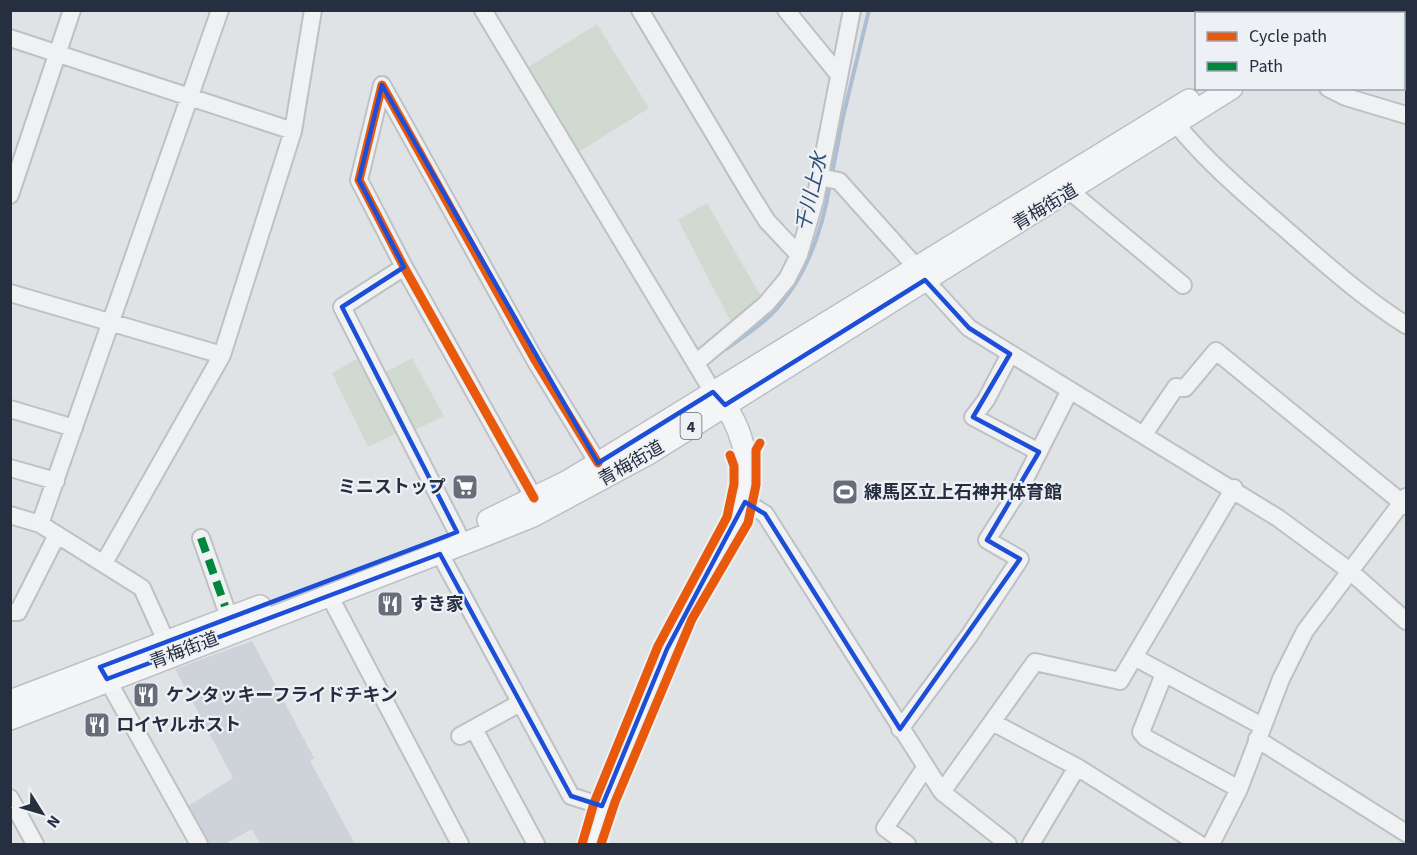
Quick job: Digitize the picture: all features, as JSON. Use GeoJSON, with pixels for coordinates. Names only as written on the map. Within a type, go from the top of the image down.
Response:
{"type":"FeatureCollection","features":[{"type":"Feature","properties":{"kind":"main road","name":"青梅街道"},"geometry":{"type":"LineString","coordinates":[[10,719],[166,641],[457,532],[534,498],[719,399],[921,274],[1204,90]]}},
{"type":"Feature","properties":{"kind":"main road","name":"青梅街道"},"geometry":{"type":"LineString","coordinates":[[921,274],[1071,192],[1229,90]]}},
{"type":"Feature","properties":{"kind":"main road","name":"青梅街道"},"geometry":{"type":"LineString","coordinates":[[10,701],[104,673],[329,595],[440,554],[533,516],[587,489],[648,454],[719,399]]}},
{"type":"Feature","properties":{"kind":"main road"},"geometry":{"type":"LineString","coordinates":[[592,844],[602,806],[667,649],[692,597],[735,527],[744,501],[746,477],[744,449],[738,429],[719,399]]}},
{"type":"Feature","properties":{"kind":"street"},"geometry":{"type":"LineString","coordinates":[[10,195],[72,10]]}},
{"type":"Feature","properties":{"kind":"street"},"geometry":{"type":"LineString","coordinates":[[40,524],[220,10]]}},
{"type":"Feature","properties":{"kind":"street"},"geometry":{"type":"LineString","coordinates":[[104,563],[222,356],[293,131],[313,10]]}},
{"type":"Feature","properties":{"kind":"street"},"geometry":{"type":"LineString","coordinates":[[640,10],[767,221],[799,255]]}},
{"type":"Feature","properties":{"kind":"street"},"geometry":{"type":"LineString","coordinates":[[786,10],[839,75]]}},
{"type":"Feature","properties":{"kind":"street"},"geometry":{"type":"LineString","coordinates":[[697,362],[766,304],[786,279],[799,255],[828,178],[839,75],[852,10]]}},
{"type":"Feature","properties":{"kind":"street"},"geometry":{"type":"LineString","coordinates":[[488,12],[719,399]]}},
{"type":"Feature","properties":{"kind":"street"},"geometry":{"type":"LineString","coordinates":[[10,38],[293,131]]}},
{"type":"Feature","properties":{"kind":"street"},"geometry":{"type":"LineString","coordinates":[[534,498],[404,267],[359,180],[382,85],[535,360],[598,463]]}},
{"type":"Feature","properties":{"kind":"street"},"geometry":{"type":"LineString","coordinates":[[1332,90],[1346,97],[1407,115]]}},
{"type":"Feature","properties":{"kind":"street"},"geometry":{"type":"LineString","coordinates":[[1177,125],[1199,152],[1261,208],[1341,277],[1383,310],[1407,325]]}},
{"type":"Feature","properties":{"kind":"street"},"geometry":{"type":"LineString","coordinates":[[828,178],[921,274],[969,328],[1070,392],[1234,488],[1350,571],[1407,621]]}},
{"type":"Feature","properties":{"kind":"street"},"geometry":{"type":"LineString","coordinates":[[1071,192],[1183,285]]}},
{"type":"Feature","properties":{"kind":"street"},"geometry":{"type":"LineString","coordinates":[[404,267],[342,307],[457,532]]}},
{"type":"Feature","properties":{"kind":"street"},"geometry":{"type":"LineString","coordinates":[[10,292],[222,356]]}},
{"type":"Feature","properties":{"kind":"street"},"geometry":{"type":"LineString","coordinates":[[1144,434],[1176,387],[1185,388],[1216,351],[1405,502],[1305,631],[1281,679],[1239,789],[1212,844]]}},
{"type":"Feature","properties":{"kind":"street"},"geometry":{"type":"LineString","coordinates":[[1010,354],[986,400],[973,417],[1039,452]]}},
{"type":"Feature","properties":{"kind":"street"},"geometry":{"type":"LineString","coordinates":[[900,729],[969,636],[1020,559],[987,540],[1022,485],[1070,392]]}},
{"type":"Feature","properties":{"kind":"street"},"geometry":{"type":"LineString","coordinates":[[10,408],[74,428]]}},
{"type":"Feature","properties":{"kind":"street"},"geometry":{"type":"LineString","coordinates":[[10,468],[56,481]]}},
{"type":"Feature","properties":{"kind":"street"},"geometry":{"type":"LineString","coordinates":[[942,792],[1035,662],[1120,681],[1234,488]]}},
{"type":"Feature","properties":{"kind":"street"},"geometry":{"type":"LineString","coordinates":[[744,501],[765,514],[942,792],[1008,844]]}},
{"type":"Feature","properties":{"kind":"street"},"geometry":{"type":"LineString","coordinates":[[10,515],[40,524],[142,588],[166,641]]}},
{"type":"Feature","properties":{"kind":"street"},"geometry":{"type":"LineString","coordinates":[[10,612],[18,612],[57,534]]}},
{"type":"Feature","properties":{"kind":"street"},"geometry":{"type":"LineString","coordinates":[[201,538],[225,606]]}},
{"type":"Feature","properties":{"kind":"street"},"geometry":{"type":"LineString","coordinates":[[440,554],[571,796],[602,806]]}},
{"type":"Feature","properties":{"kind":"street"},"geometry":{"type":"LineString","coordinates":[[329,595],[460,844]]}},
{"type":"Feature","properties":{"kind":"street"},"geometry":{"type":"LineString","coordinates":[[1134,657],[1260,732],[1407,833]]}},
{"type":"Feature","properties":{"kind":"street"},"geometry":{"type":"LineString","coordinates":[[104,673],[199,844]]}},
{"type":"Feature","properties":{"kind":"street"},"geometry":{"type":"LineString","coordinates":[[1164,674],[1142,732],[1146,738],[1239,789]]}},
{"type":"Feature","properties":{"kind":"street"},"geometry":{"type":"LineString","coordinates":[[520,703],[467,733],[536,844]]}},
{"type":"Feature","properties":{"kind":"street"},"geometry":{"type":"LineString","coordinates":[[992,722],[1077,767],[1199,844]]}},
{"type":"Feature","properties":{"kind":"street"},"geometry":{"type":"LineString","coordinates":[[1031,844],[1077,767]]}},
{"type":"Feature","properties":{"kind":"street"},"geometry":{"type":"LineString","coordinates":[[907,844],[885,828],[925,768]]}},
{"type":"Feature","properties":{"kind":"street"},"geometry":{"type":"LineString","coordinates":[[10,798],[35,844]]}},
{"type":"Feature","properties":{"kind":"highlighted area"},"geometry":{"type":"Polygon","coordinates":[[[382,85],[598,463],[713,392],[725,405],[925,280],[969,328],[1010,354],[973,417],[1039,452],[987,540],[1020,559],[900,729],[765,514],[745,502],[667,649],[602,806],[571,796],[440,554],[107,679],[100,667],[457,532],[342,307],[404,267],[359,180],[382,85]]]}},
{"type":"Feature","properties":{"kind":"shaded area"},"geometry":{"type":"Polygon","coordinates":[[[597,24],[649,108],[577,153],[525,69],[597,24]]]}},
{"type":"Feature","properties":{"kind":"shaded area"},"geometry":{"type":"Polygon","coordinates":[[[707,203],[762,298],[731,322],[678,220],[707,203]]]}},
{"type":"Feature","properties":{"kind":"shaded area"},"geometry":{"type":"Polygon","coordinates":[[[360,357],[399,432],[368,447],[332,373],[360,357]]]}},
{"type":"Feature","properties":{"kind":"shaded area"},"geometry":{"type":"Polygon","coordinates":[[[412,358],[444,416],[411,432],[382,374],[412,358]]]}},
{"type":"Feature","properties":{"kind":"shaded area"},"geometry":{"type":"Polygon","coordinates":[[[252,641],[314,758],[310,761],[355,844],[260,844],[252,829],[225,844],[207,844],[185,808],[233,778],[175,669],[252,641]]]}},
{"type":"Feature","properties":{"kind":"waterway","name":"千川上水"},"geometry":{"type":"LineString","coordinates":[[832,174],[843,117],[869,10]]}},
{"type":"Feature","properties":{"kind":"waterway","name":"千川上水"},"geometry":{"type":"LineString","coordinates":[[726,349],[767,318],[798,279],[813,248],[830,184]]}},
{"type":"Feature","properties":{"kind":"marked path"},"geometry":{"type":"LineString","coordinates":[[201,538],[225,606]]}},
{"type":"Feature","properties":{"kind":"cycle path"},"geometry":{"type":"LineString","coordinates":[[534,498],[404,267],[359,180],[382,85],[535,360],[598,463]]}},
{"type":"Feature","properties":{"kind":"cycle path"},"geometry":{"type":"LineString","coordinates":[[601,844],[615,802],[692,619],[748,523],[756,485],[756,450],[760,443]]}},
{"type":"Feature","properties":{"kind":"cycle path"},"geometry":{"type":"LineString","coordinates":[[582,844],[594,803],[658,646],[727,517],[734,484],[734,466],[730,455]]}},
{"type":"Feature","properties":{"kind":"place","name":"ミニストップ"},"geometry":{"type":"Point","coordinates":[465,487]}},
{"type":"Feature","properties":{"kind":"place","name":"練馬区立上石神井体育館"},"geometry":{"type":"Point","coordinates":[845,492]}},
{"type":"Feature","properties":{"kind":"place","name":"すき家"},"geometry":{"type":"Point","coordinates":[390,604]}},
{"type":"Feature","properties":{"kind":"place","name":"ケンタッキーフライドチキン"},"geometry":{"type":"Point","coordinates":[146,695]}},
{"type":"Feature","properties":{"kind":"place","name":"ロイヤルホスト"},"geometry":{"type":"Point","coordinates":[97,725]}}]}
